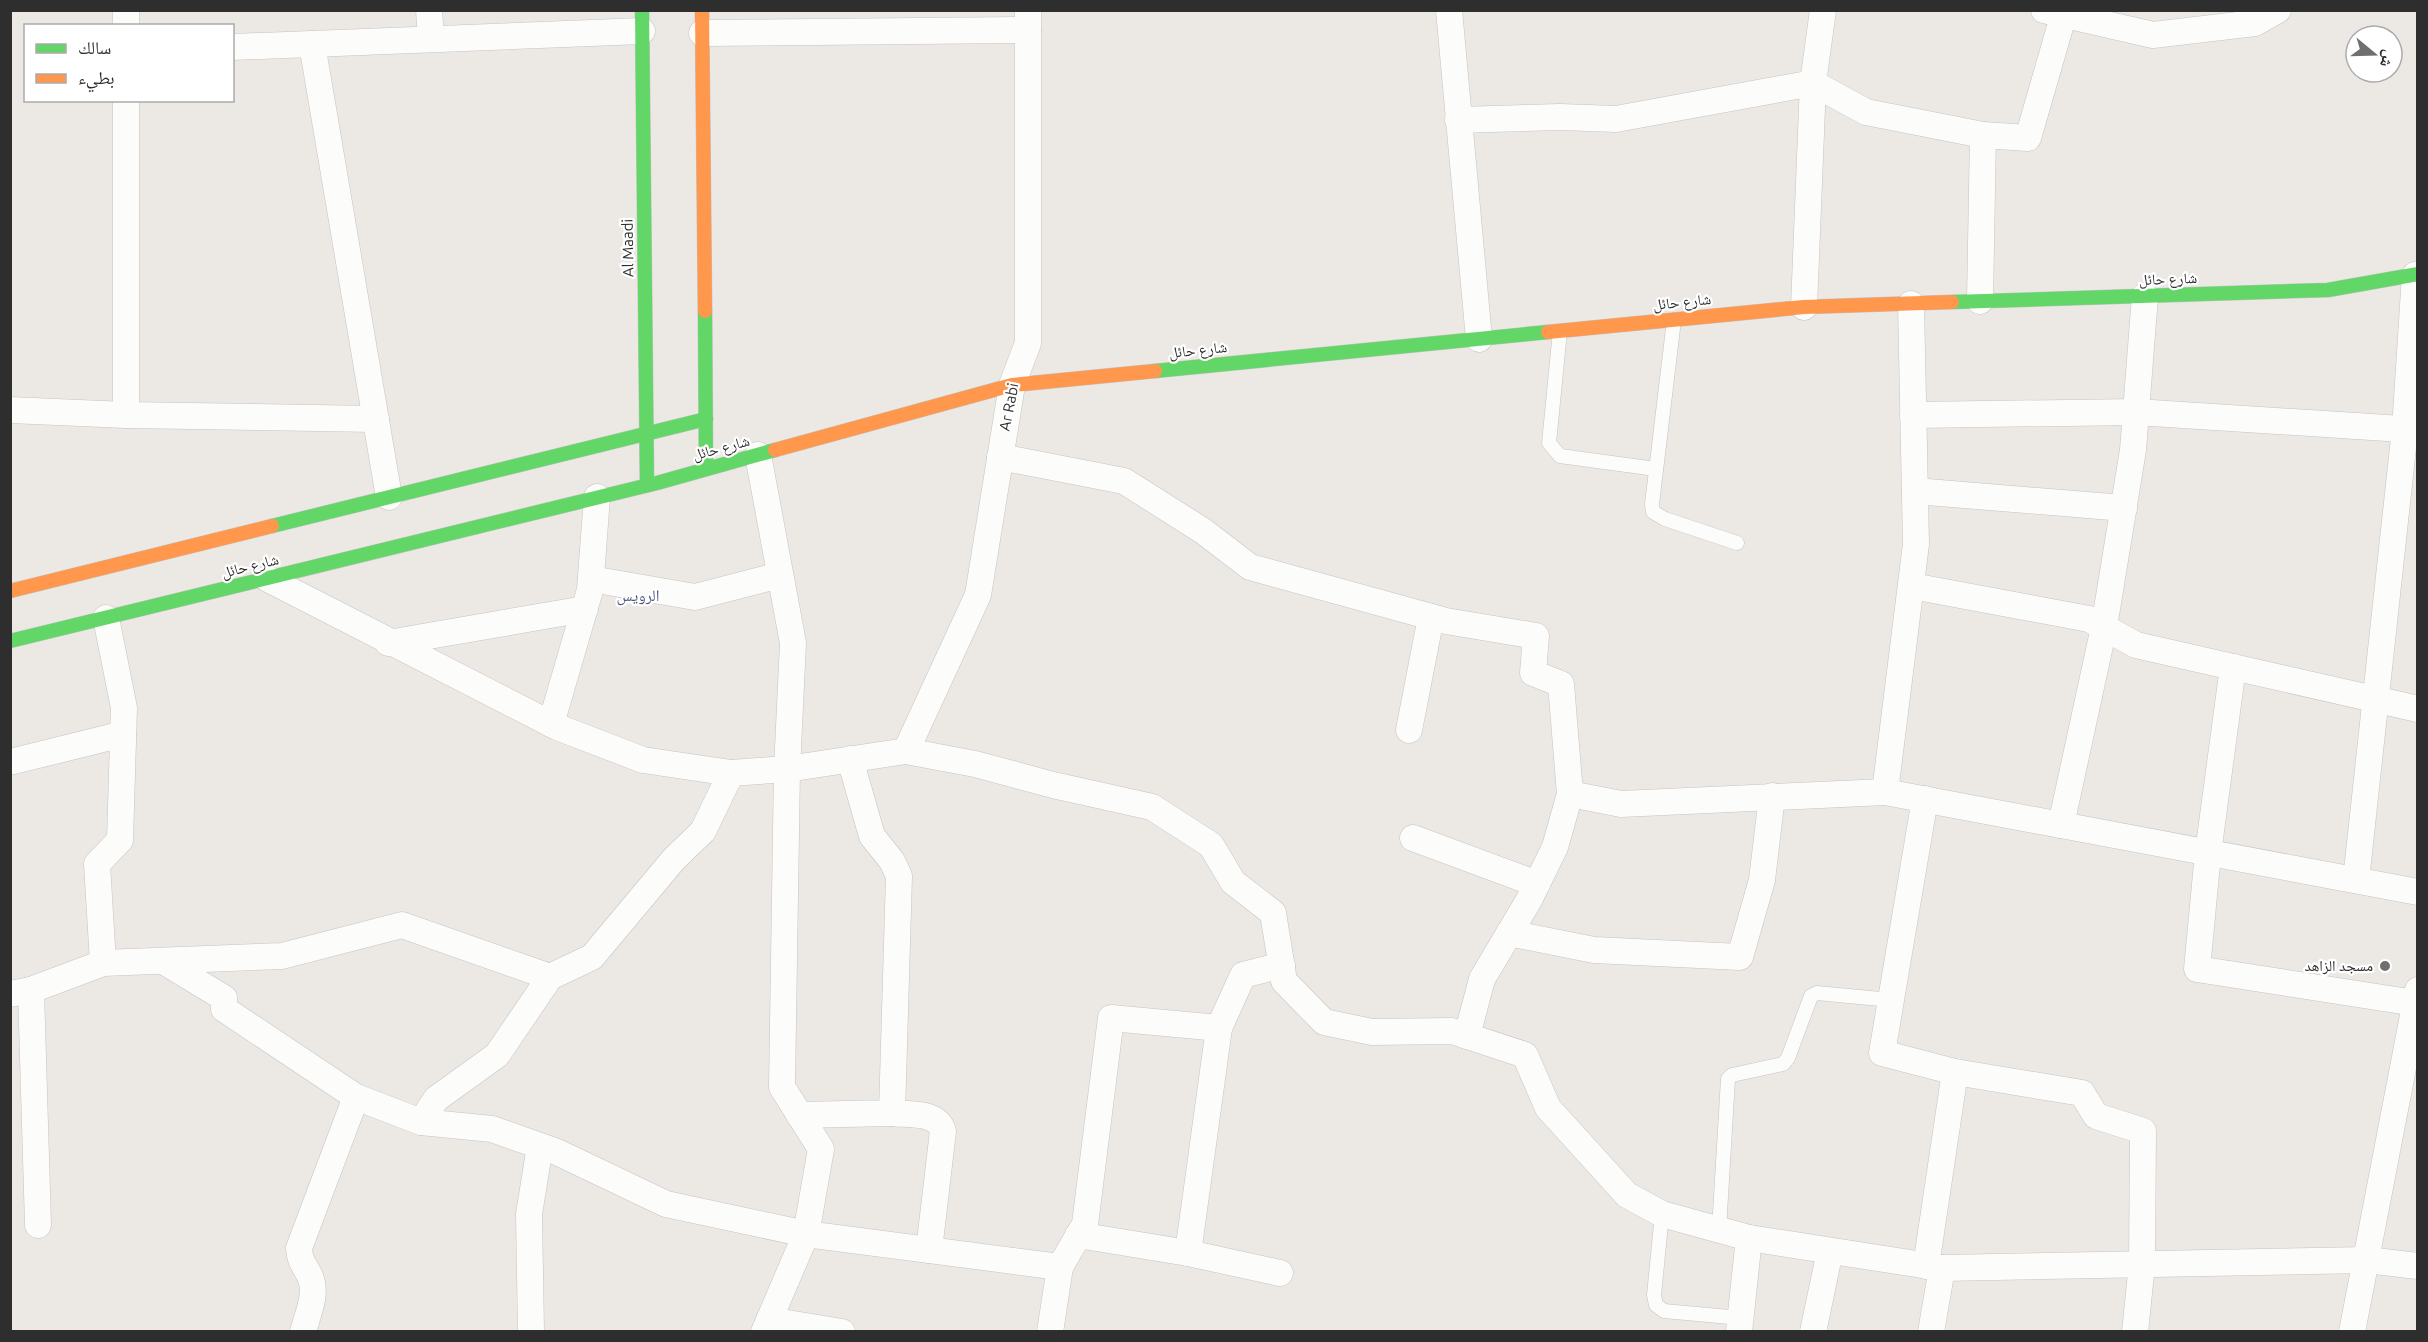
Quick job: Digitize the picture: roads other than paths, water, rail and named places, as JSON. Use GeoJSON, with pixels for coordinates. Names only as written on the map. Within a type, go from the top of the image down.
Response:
{"type":"FeatureCollection","features":[{"type":"Feature","properties":{"kind":"main road","name":"Al Maadi"},"geometry":{"type":"LineString","coordinates":[[642,21],[647,485]]}},
{"type":"Feature","properties":{"kind":"main road"},"geometry":{"type":"LineString","coordinates":[[702,22],[706,469]]}},
{"type":"Feature","properties":{"kind":"main road","name":"شارع حائل"},"geometry":{"type":"LineString","coordinates":[[10,640],[647,485],[1012,385],[1804,307],[2328,290],[2416,274]]}},
{"type":"Feature","properties":{"kind":"main road"},"geometry":{"type":"LineString","coordinates":[[10,591],[706,418]]}},
{"type":"Feature","properties":{"kind":"street"},"geometry":{"type":"LineString","coordinates":[[429,10],[431,39]]}},
{"type":"Feature","properties":{"kind":"street"},"geometry":{"type":"LineString","coordinates":[[1449,10],[1479,339]]}},
{"type":"Feature","properties":{"kind":"street"},"geometry":{"type":"LineString","coordinates":[[1804,307],[1813,82],[1823,10]]}},
{"type":"Feature","properties":{"kind":"street"},"geometry":{"type":"LineString","coordinates":[[1458,120],[1560,117],[1616,119],[1813,82],[1866,112],[1983,135],[2028,138],[2058,12],[2153,35],[2255,23],[2278,10]]}},
{"type":"Feature","properties":{"kind":"street"},"geometry":{"type":"LineString","coordinates":[[702,22],[1028,20]]}},
{"type":"Feature","properties":{"kind":"street","name":"Ar Rabi"},"geometry":{"type":"LineString","coordinates":[[906,752],[978,595],[1012,385],[1028,343],[1028,20]]}},
{"type":"Feature","properties":{"kind":"street"},"geometry":{"type":"LineString","coordinates":[[234,47],[431,39],[642,21]]}},
{"type":"Feature","properties":{"kind":"street"},"geometry":{"type":"LineString","coordinates":[[312,44],[389,497]]}},
{"type":"Feature","properties":{"kind":"street"},"geometry":{"type":"LineString","coordinates":[[126,102],[126,415]]}},
{"type":"Feature","properties":{"kind":"street"},"geometry":{"type":"LineString","coordinates":[[1980,301],[1983,135]]}},
{"type":"Feature","properties":{"kind":"street"},"geometry":{"type":"LineString","coordinates":[[2356,880],[2378,699],[2407,521],[2416,274]]}},
{"type":"Feature","properties":{"kind":"street"},"geometry":{"type":"LineString","coordinates":[[2061,825],[2104,627],[2124,508],[2133,450],[2145,296]]}},
{"type":"Feature","properties":{"kind":"street"},"geometry":{"type":"LineString","coordinates":[[1885,792],[1916,543],[1911,304]]}},
{"type":"Feature","properties":{"kind":"street"},"geometry":{"type":"LineString","coordinates":[[10,410],[126,415],[376,419]]}},
{"type":"Feature","properties":{"kind":"street"},"geometry":{"type":"LineString","coordinates":[[1913,415],[2136,412],[2411,429]]}},
{"type":"Feature","properties":{"kind":"street"},"geometry":{"type":"LineString","coordinates":[[758,455],[793,643],[787,769],[782,1087],[820,1149],[806,1234],[766,1326],[842,1332]]}},
{"type":"Feature","properties":{"kind":"street"},"geometry":{"type":"LineString","coordinates":[[1000,458],[1124,480],[1203,531],[1250,567],[1431,617],[1536,636],[1533,673],[1561,684],[1570,794],[1555,847],[1537,884],[1482,979],[1467,1036]]}},
{"type":"Feature","properties":{"kind":"street"},"geometry":{"type":"LineString","coordinates":[[1915,491],[2124,508]]}},
{"type":"Feature","properties":{"kind":"street"},"geometry":{"type":"LineString","coordinates":[[551,724],[585,609],[591,579],[597,497]]}},
{"type":"Feature","properties":{"kind":"street"},"geometry":{"type":"LineString","coordinates":[[591,579],[695,597],[780,575]]}},
{"type":"Feature","properties":{"kind":"street"},"geometry":{"type":"LineString","coordinates":[[268,579],[388,643],[551,724],[643,760],[731,773],[787,769],[906,752],[975,764],[1053,785],[1152,807],[1211,845],[1233,882],[1273,913],[1284,981],[1324,1022],[1372,1032],[1452,1031],[1525,1055],[1548,1108],[1627,1195],[1662,1214],[1749,1238],[1934,1267],[2367,1260],[2418,1266]]}},
{"type":"Feature","properties":{"kind":"street"},"geometry":{"type":"LineString","coordinates":[[1912,586],[2089,619],[2136,645],[2418,709]]}},
{"type":"Feature","properties":{"kind":"street"},"geometry":{"type":"LineString","coordinates":[[388,643],[585,609]]}},
{"type":"Feature","properties":{"kind":"street"},"geometry":{"type":"LineString","coordinates":[[1408,730],[1431,617]]}},
{"type":"Feature","properties":{"kind":"street"},"geometry":{"type":"LineString","coordinates":[[103,963],[97,864],[120,840],[124,708],[106,618]]}},
{"type":"Feature","properties":{"kind":"street"},"geometry":{"type":"LineString","coordinates":[[2233,667],[2208,853],[2197,969],[2416,996],[2352,1332]]}},
{"type":"Feature","properties":{"kind":"street"},"geometry":{"type":"LineString","coordinates":[[10,762],[123,734]]}},
{"type":"Feature","properties":{"kind":"street"},"geometry":{"type":"LineString","coordinates":[[850,759],[872,836],[892,861],[899,876],[892,1113]]}},
{"type":"Feature","properties":{"kind":"street"},"geometry":{"type":"LineString","coordinates":[[421,1122],[436,1099],[497,1055],[550,977],[592,957],[674,859],[703,831],[731,773]]}},
{"type":"Feature","properties":{"kind":"street"},"geometry":{"type":"LineString","coordinates":[[1570,794],[1621,804],[1885,792],[2418,892]]}},
{"type":"Feature","properties":{"kind":"street"},"geometry":{"type":"LineString","coordinates":[[1509,933],[1594,950],[1740,957],[1762,880],[1772,796]]}},
{"type":"Feature","properties":{"kind":"street"},"geometry":{"type":"LineString","coordinates":[[1925,799],[1882,1053],[1955,1072],[2082,1093],[2096,1116],[2143,1131],[2142,1264],[2135,1332]]}},
{"type":"Feature","properties":{"kind":"street"},"geometry":{"type":"LineString","coordinates":[[1413,838],[1537,884]]}},
{"type":"Feature","properties":{"kind":"street"},"geometry":{"type":"LineString","coordinates":[[38,1225],[21,992],[103,963],[282,956],[402,925],[550,977]]}},
{"type":"Feature","properties":{"kind":"street"},"geometry":{"type":"LineString","coordinates":[[163,961],[224,998],[224,1009],[356,1097],[421,1122],[492,1129],[540,1146],[666,1204],[806,1234],[1060,1267]]}},
{"type":"Feature","properties":{"kind":"street"},"geometry":{"type":"LineString","coordinates":[[1188,1253],[1219,1028],[1243,975],[1282,965]]}},
{"type":"Feature","properties":{"kind":"street"},"geometry":{"type":"LineString","coordinates":[[1050,1332],[1060,1267],[1085,1224],[1111,1018],[1219,1028]]}},
{"type":"Feature","properties":{"kind":"street"},"geometry":{"type":"LineString","coordinates":[[1931,1332],[1934,1267],[1955,1072]]}},
{"type":"Feature","properties":{"kind":"street"},"geometry":{"type":"LineString","coordinates":[[303,1332],[313,1294],[311,1279],[300,1262],[299,1248],[356,1097]]}},
{"type":"Feature","properties":{"kind":"street"},"geometry":{"type":"LineString","coordinates":[[799,1115],[892,1113],[934,1118],[941,1125],[943,1131],[929,1250]]}},
{"type":"Feature","properties":{"kind":"street"},"geometry":{"type":"LineString","coordinates":[[531,1332],[529,1214],[540,1146]]}},
{"type":"Feature","properties":{"kind":"street"},"geometry":{"type":"LineString","coordinates":[[1078,1235],[1188,1253],[1280,1273]]}},
{"type":"Feature","properties":{"kind":"street"},"geometry":{"type":"LineString","coordinates":[[1741,1328],[1749,1238]]}},
{"type":"Feature","properties":{"kind":"street"},"geometry":{"type":"LineString","coordinates":[[1813,1332],[1830,1251]]}},
{"type":"Feature","properties":{"kind":"lane"},"geometry":{"type":"LineString","coordinates":[[1674,320],[1653,512],[1665,519],[1737,543]]}},
{"type":"Feature","properties":{"kind":"lane"},"geometry":{"type":"LineString","coordinates":[[1560,331],[1549,443],[1554,452],[1560,456],[1656,469]]}},
{"type":"Feature","properties":{"kind":"lane"},"geometry":{"type":"LineString","coordinates":[[1719,1230],[1728,1079],[1732,1075],[1783,1065],[1788,1058],[1811,996],[1817,993],[1891,1000]]}},
{"type":"Feature","properties":{"kind":"lane"},"geometry":{"type":"LineString","coordinates":[[1662,1214],[1654,1294],[1656,1305],[1664,1311],[1741,1328]]}},
{"type":"Feature","properties":{"kind":"place","name":"مسجد الزاهد"},"geometry":{"type":"Point","coordinates":[2385,966]}},
{"type":"Feature","properties":{"kind":"district","name":"الرويس"},"geometry":{"type":"Point","coordinates":[638,595]}}]}
